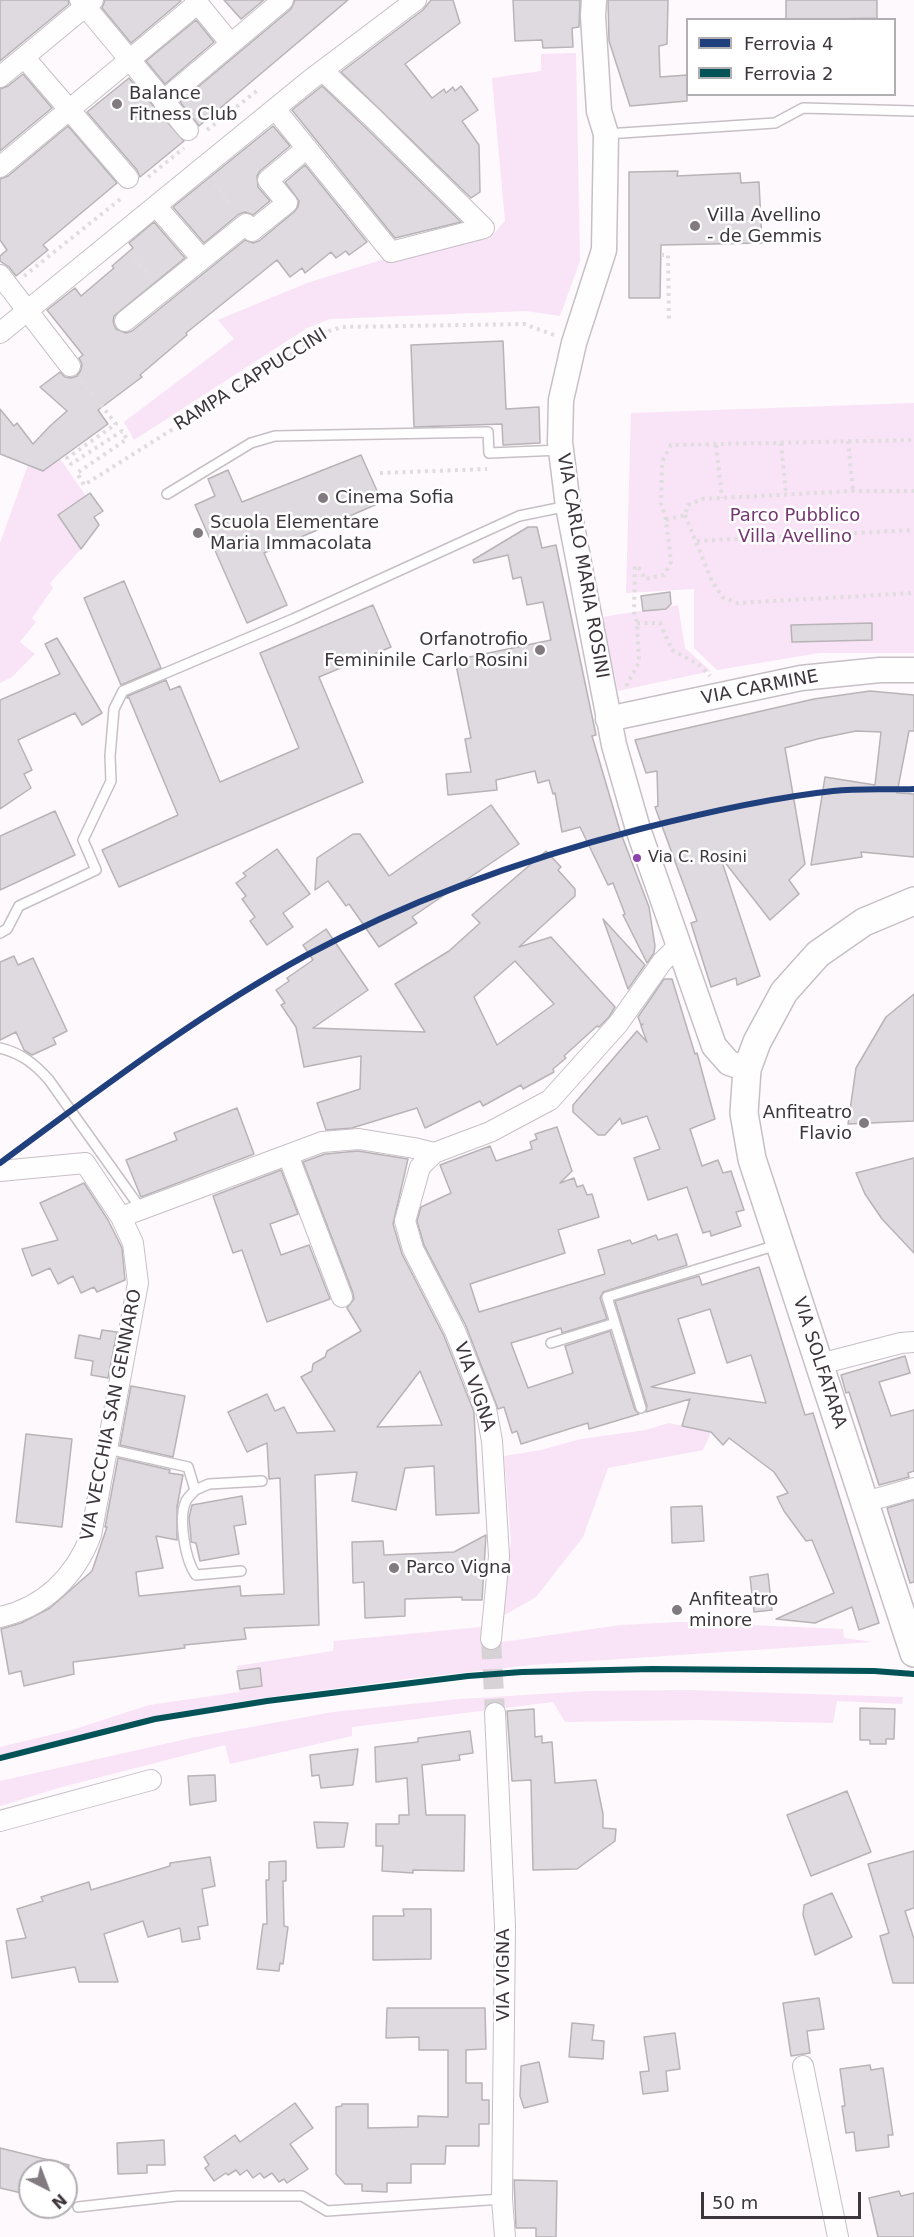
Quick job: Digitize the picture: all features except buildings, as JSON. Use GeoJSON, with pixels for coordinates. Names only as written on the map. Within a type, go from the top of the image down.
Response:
{"type":"FeatureCollection","features":[{"type":"Feature","properties":{"kind":"main road","name":"VIA SOLFATARA"},"geometry":{"type":"LineString","coordinates":[[914,901],[864,922],[818,954],[784,992],[757,1042],[747,1069],[744,1113],[752,1160],[914,1653]]}},
{"type":"Feature","properties":{"kind":"street"},"geometry":{"type":"LineString","coordinates":[[163,101],[283,0]]}},
{"type":"Feature","properties":{"kind":"street"},"geometry":{"type":"LineString","coordinates":[[0,333],[322,71],[416,0]]}},
{"type":"Feature","properties":{"kind":"street","name":"VIA CARLO MARIA ROSINI"},"geometry":{"type":"LineString","coordinates":[[594,0],[599,111],[606,134],[604,250],[574,343],[561,400],[561,450],[568,506],[608,719],[638,829],[714,1046],[729,1063],[747,1069]]}},
{"type":"Feature","properties":{"kind":"street"},"geometry":{"type":"LineString","coordinates":[[0,77],[86,2],[130,61],[188,130]]}},
{"type":"Feature","properties":{"kind":"street"},"geometry":{"type":"LineString","coordinates":[[0,167],[130,61],[196,2],[231,44]]}},
{"type":"Feature","properties":{"kind":"street"},"geometry":{"type":"LineString","coordinates":[[24,57],[128,178]]}},
{"type":"Feature","properties":{"kind":"street"},"geometry":{"type":"LineString","coordinates":[[275,109],[391,252],[484,228],[322,71]]}},
{"type":"Feature","properties":{"kind":"street"},"geometry":{"type":"LineString","coordinates":[[125,321],[246,224],[252,231],[287,203],[268,180],[307,148]]}},
{"type":"Feature","properties":{"kind":"street"},"geometry":{"type":"LineString","coordinates":[[156,206],[202,260]]}},
{"type":"Feature","properties":{"kind":"street"},"geometry":{"type":"LineString","coordinates":[[0,275],[70,366]]}},
{"type":"Feature","properties":{"kind":"street","name":"VIA CARMINE"},"geometry":{"type":"LineString","coordinates":[[608,719],[801,678],[880,670],[914,670]]}},
{"type":"Feature","properties":{"kind":"street"},"geometry":{"type":"LineString","coordinates":[[121,1217],[322,1142],[359,1139],[414,1148],[434,1154],[490,1132],[550,1100],[618,1024],[662,962],[679,945]]}},
{"type":"Feature","properties":{"kind":"street","name":"VIA VIGNA"},"geometry":{"type":"LineString","coordinates":[[434,1154],[420,1167],[405,1221],[413,1249],[455,1331],[488,1420],[492,1441],[499,1556],[491,1639]]}},
{"type":"Feature","properties":{"kind":"street"},"geometry":{"type":"LineString","coordinates":[[288,1155],[342,1297]]}},
{"type":"Feature","properties":{"kind":"street","name":"VIA VECCHIA SAN GENNARO"},"geometry":{"type":"LineString","coordinates":[[0,1171],[86,1163],[121,1217],[133,1243],[138,1283],[91,1535],[82,1557],[68,1578],[42,1599],[15,1614],[0,1617]]}},
{"type":"Feature","properties":{"kind":"street"},"geometry":{"type":"LineString","coordinates":[[820,1364],[901,1343],[914,1342]]}},
{"type":"Feature","properties":{"kind":"street"},"geometry":{"type":"LineString","coordinates":[[865,1502],[914,1488]]}},
{"type":"Feature","properties":{"kind":"street","name":"VIA VIGNA"},"geometry":{"type":"LineString","coordinates":[[495,1713],[505,1926],[502,2199],[505,2237]]}},
{"type":"Feature","properties":{"kind":"street"},"geometry":{"type":"LineString","coordinates":[[0,1821],[151,1780]]}},
{"type":"Feature","properties":{"kind":"street"},"geometry":{"type":"LineString","coordinates":[[803,2066],[838,2237]]}},
{"type":"Feature","properties":{"kind":"lane"},"geometry":{"type":"LineString","coordinates":[[606,134],[776,123],[803,108],[914,111]]}},
{"type":"Feature","properties":{"kind":"lane"},"geometry":{"type":"LineString","coordinates":[[167,494],[250,443],[275,436],[488,432],[489,453],[561,450]]}},
{"type":"Feature","properties":{"kind":"lane"},"geometry":{"type":"LineString","coordinates":[[0,933],[7,929],[19,906],[96,870],[83,840],[111,781],[110,756],[114,709],[123,692],[292,619],[519,516],[568,506]]}},
{"type":"Feature","properties":{"kind":"lane"},"geometry":{"type":"LineString","coordinates":[[0,1048],[34,1063],[49,1080],[141,1209]]}},
{"type":"Feature","properties":{"kind":"lane"},"geometry":{"type":"LineString","coordinates":[[641,1408],[607,1297],[779,1244]]}},
{"type":"Feature","properties":{"kind":"lane"},"geometry":{"type":"LineString","coordinates":[[551,1343],[615,1323]]}},
{"type":"Feature","properties":{"kind":"lane"},"geometry":{"type":"LineString","coordinates":[[108,1449],[188,1467],[195,1490]]}},
{"type":"Feature","properties":{"kind":"lane"},"geometry":{"type":"LineString","coordinates":[[241,1571],[195,1575],[190,1568],[182,1526],[186,1501],[195,1490],[209,1484],[261,1481]]}},
{"type":"Feature","properties":{"kind":"lane"},"geometry":{"type":"LineString","coordinates":[[78,2207],[177,2196],[302,2196],[327,2211],[502,2199]]}},
{"type":"Feature","properties":{"kind":"path"},"geometry":{"type":"LineString","coordinates":[[202,168],[246,224]]}},
{"type":"Feature","properties":{"kind":"path"},"geometry":{"type":"LineString","coordinates":[[118,237],[162,291]]}},
{"type":"Feature","properties":{"kind":"path"},"geometry":{"type":"LineString","coordinates":[[660,255],[668,255],[669,321]]}},
{"type":"Feature","properties":{"kind":"path","name":"RAMPA CAPPUCCINI"},"geometry":{"type":"LineString","coordinates":[[70,366],[116,424],[67,458],[71,464],[122,431],[127,439],[76,473],[84,484],[329,331],[342,327],[524,324],[574,343]]}},
{"type":"Feature","properties":{"kind":"path"},"geometry":{"type":"LineString","coordinates":[[608,719],[639,662],[637,623],[634,612],[634,566],[639,568],[645,579],[664,575],[671,562],[666,520],[661,503],[662,462],[671,445],[914,440]]}},
{"type":"Feature","properties":{"kind":"path"},"geometry":{"type":"LineString","coordinates":[[848,441],[854,491]]}},
{"type":"Feature","properties":{"kind":"path"},"geometry":{"type":"LineString","coordinates":[[781,443],[786,494]]}},
{"type":"Feature","properties":{"kind":"path"},"geometry":{"type":"LineString","coordinates":[[716,444],[722,498]]}},
{"type":"Feature","properties":{"kind":"path"},"geometry":{"type":"LineString","coordinates":[[380,473],[496,468]]}},
{"type":"Feature","properties":{"kind":"path"},"geometry":{"type":"LineString","coordinates":[[914,491],[854,491],[702,499],[688,505],[685,515],[716,588],[722,597],[737,603],[914,593]]}},
{"type":"Feature","properties":{"kind":"path"},"geometry":{"type":"LineString","coordinates":[[666,520],[685,515]]}},
{"type":"Feature","properties":{"kind":"path"},"geometry":{"type":"LineString","coordinates":[[697,541],[914,530]]}},
{"type":"Feature","properties":{"kind":"path"},"geometry":{"type":"LineString","coordinates":[[637,623],[660,623],[672,650],[698,664],[714,681],[718,696]]}},
{"type":"Feature","properties":{"kind":"green space"},"geometry":{"type":"Polygon","coordinates":[[[576,53],[580,261],[560,316],[526,311],[330,319],[307,328],[134,440],[124,422],[234,339],[218,320],[307,283],[391,257],[490,238],[505,221],[492,78],[541,71],[541,54],[576,53]]]}},
{"type":"Feature","properties":{"kind":"green space","name":"Parco Pubblico Villa Avellino"},"geometry":{"type":"Polygon","coordinates":[[[914,403],[914,653],[819,653],[717,670],[694,648],[694,589],[626,593],[631,413],[914,403]]]}},
{"type":"Feature","properties":{"kind":"green space"},"geometry":{"type":"Polygon","coordinates":[[[60,459],[86,496],[58,515],[81,549],[50,583],[53,588],[32,618],[36,622],[20,642],[35,654],[12,677],[0,683],[0,543],[28,465],[43,471],[60,459]]]}},
{"type":"Feature","properties":{"kind":"green space"},"geometry":{"type":"Polygon","coordinates":[[[678,605],[685,648],[711,671],[618,691],[602,617],[678,605]]]}},
{"type":"Feature","properties":{"kind":"green space"},"geometry":{"type":"Polygon","coordinates":[[[669,1423],[711,1432],[703,1450],[608,1468],[583,1537],[536,1597],[503,1616],[511,1542],[504,1456],[541,1450],[581,1439],[646,1430],[669,1423]]]}},
{"type":"Feature","properties":{"kind":"green space"},"geometry":{"type":"Polygon","coordinates":[[[679,1622],[843,1629],[844,1638],[873,1642],[531,1665],[407,1679],[255,1699],[154,1717],[0,1755],[0,1747],[75,1729],[149,1705],[239,1692],[237,1666],[333,1651],[334,1641],[481,1627],[482,1645],[620,1625],[679,1622]]]}},
{"type":"Feature","properties":{"kind":"green space"},"geometry":{"type":"Polygon","coordinates":[[[687,1690],[903,1697],[902,1704],[837,1701],[833,1723],[698,1720],[565,1722],[553,1702],[352,1727],[352,1736],[230,1764],[225,1745],[62,1787],[0,1806],[0,1781],[191,1738],[333,1712],[460,1699],[589,1691],[687,1690]]]}},
{"type":"Feature","properties":{"kind":"tunnel"},"geometry":{"type":"LineString","coordinates":[[491,1639],[495,1713]]}},
{"type":"Feature","properties":{"kind":"rail line","name":"4"},"geometry":{"type":"LineString","coordinates":[[0,1163],[149,1054],[226,1003],[345,935],[427,899],[554,853],[712,812],[833,791],[914,789]]}},
{"type":"Feature","properties":{"kind":"rail line","name":"2"},"geometry":{"type":"LineString","coordinates":[[0,1758],[155,1719],[267,1701],[468,1676],[522,1672],[652,1669],[874,1671],[914,1674]]}},
{"type":"Feature","properties":{"kind":"place","name":"Balance Fitness Club"},"geometry":{"type":"Point","coordinates":[117,104]}},
{"type":"Feature","properties":{"kind":"place","name":"Villa Avellino - de Gemmis"},"geometry":{"type":"Point","coordinates":[695,226]}},
{"type":"Feature","properties":{"kind":"place","name":"Cinema Sofia"},"geometry":{"type":"Point","coordinates":[323,498]}},
{"type":"Feature","properties":{"kind":"place","name":"Scuola Elementare Maria Immacolata"},"geometry":{"type":"Point","coordinates":[198,533]}},
{"type":"Feature","properties":{"kind":"place","name":"Orfanotrofio Femininile Carlo Rosini"},"geometry":{"type":"Point","coordinates":[540,650]}},
{"type":"Feature","properties":{"kind":"place","name":"Via C. Rosini"},"geometry":{"type":"Point","coordinates":[637,858]}},
{"type":"Feature","properties":{"kind":"place","name":"Anfiteatro Flavio"},"geometry":{"type":"Point","coordinates":[864,1123]}},
{"type":"Feature","properties":{"kind":"place","name":"Parco Vigna"},"geometry":{"type":"Point","coordinates":[394,1568]}},
{"type":"Feature","properties":{"kind":"place","name":"Anfiteatro minore"},"geometry":{"type":"Point","coordinates":[677,1610]}}]}
